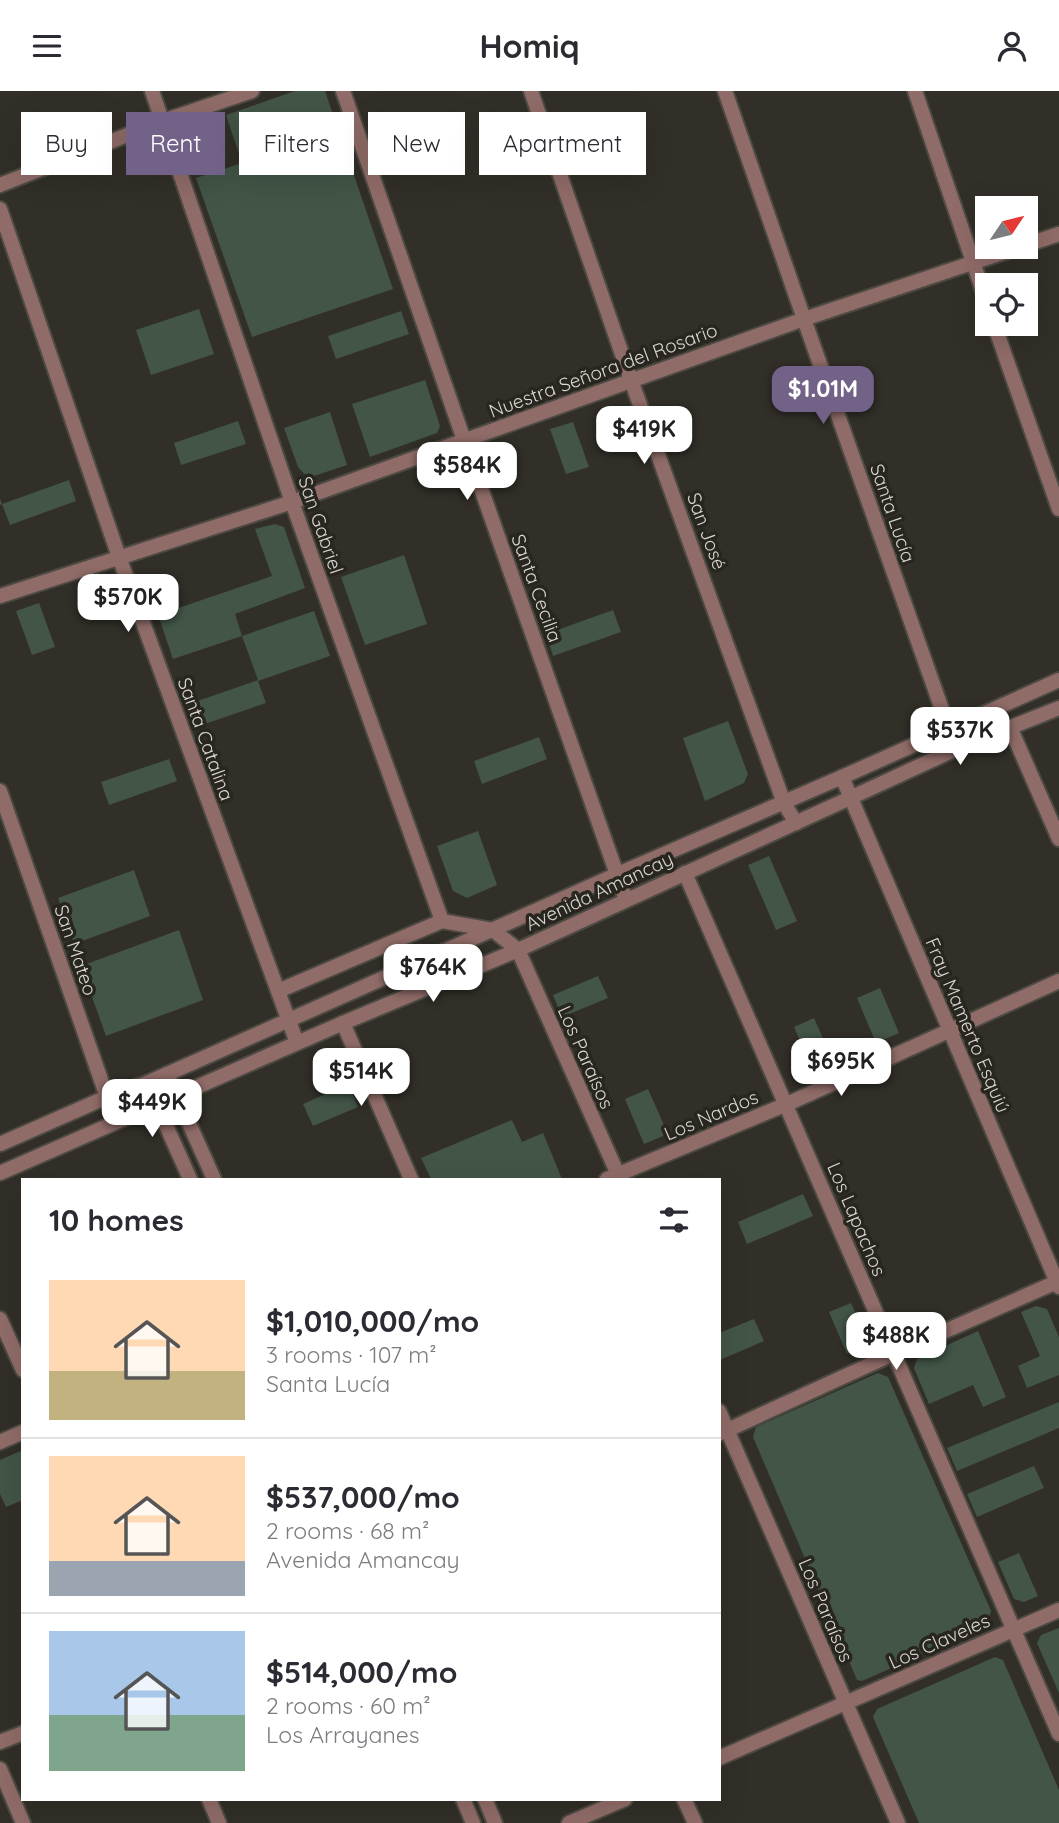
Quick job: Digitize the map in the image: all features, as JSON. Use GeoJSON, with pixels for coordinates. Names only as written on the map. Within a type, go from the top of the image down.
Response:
{"type":"FeatureCollection","features":[{"type":"Feature","properties":{"kind":"street","name":"San Gabriel"},"geometry":{"type":"LineString","coordinates":[[152,91],[160,112]]}},
{"type":"Feature","properties":{"kind":"street"},"geometry":{"type":"LineString","coordinates":[[190,112],[252,91]]}},
{"type":"Feature","properties":{"kind":"street","name":"Santa Cecilia"},"geometry":{"type":"LineString","coordinates":[[343,91],[626,900]]}},
{"type":"Feature","properties":{"kind":"street","name":"San José"},"geometry":{"type":"LineString","coordinates":[[531,91],[631,380],[785,803],[796,824]]}},
{"type":"Feature","properties":{"kind":"street","name":"Santa Lucía"},"geometry":{"type":"LineString","coordinates":[[725,91],[956,749]]}},
{"type":"Feature","properties":{"kind":"street"},"geometry":{"type":"LineString","coordinates":[[915,91],[976,273]]}},
{"type":"Feature","properties":{"kind":"street"},"geometry":{"type":"LineString","coordinates":[[0,185],[126,136]]}},
{"type":"Feature","properties":{"kind":"street","name":"San Gabriel"},"geometry":{"type":"LineString","coordinates":[[181,175],[292,502],[442,921]]}},
{"type":"Feature","properties":{"kind":"street","name":"Santa Catalina"},"geometry":{"type":"LineString","coordinates":[[0,209],[119,557],[297,1043]]}},
{"type":"Feature","properties":{"kind":"street"},"geometry":{"type":"LineString","coordinates":[[1038,241],[1059,234]]}},
{"type":"Feature","properties":{"kind":"street","name":"Nuestra Señora del Rosario"},"geometry":{"type":"LineString","coordinates":[[0,596],[292,502],[804,319],[985,259]]}},
{"type":"Feature","properties":{"kind":"street"},"geometry":{"type":"LineString","coordinates":[[998,336],[1059,509]]}},
{"type":"Feature","properties":{"kind":"street","name":"Avenida Amancay"},"geometry":{"type":"LineString","coordinates":[[0,1144],[107,1097],[147,1083],[1059,680]]}},
{"type":"Feature","properties":{"kind":"street","name":"Avenida Amancay"},"geometry":{"type":"LineString","coordinates":[[0,1173],[342,1023],[518,950],[956,749],[1059,708]]}},
{"type":"Feature","properties":{"kind":"street"},"geometry":{"type":"LineString","coordinates":[[1010,727],[1059,839]]}},
{"type":"Feature","properties":{"kind":"street","name":"Fray Mamerto Esquiú"},"geometry":{"type":"LineString","coordinates":[[842,777],[1058,1284]]}},
{"type":"Feature","properties":{"kind":"street","name":"San Mateo"},"geometry":{"type":"LineString","coordinates":[[0,791],[107,1097],[119,1120]]}},
{"type":"Feature","properties":{"kind":"street","name":"Los Lapachos"},"geometry":{"type":"LineString","coordinates":[[685,873],[1059,1734]]}},
{"type":"Feature","properties":{"kind":"street"},"geometry":{"type":"LineString","coordinates":[[278,991],[442,921],[493,930],[518,950]]}},
{"type":"Feature","properties":{"kind":"street","name":"Los Paraísos"},"geometry":{"type":"LineString","coordinates":[[518,950],[615,1178]]}},
{"type":"Feature","properties":{"kind":"street","name":"Los Nardos"},"geometry":{"type":"LineString","coordinates":[[615,1178],[787,1104],[1059,981]]}},
{"type":"Feature","properties":{"kind":"street"},"geometry":{"type":"LineString","coordinates":[[342,1023],[411,1178]]}},
{"type":"Feature","properties":{"kind":"street"},"geometry":{"type":"LineString","coordinates":[[167,1074],[214,1178]]}},
{"type":"Feature","properties":{"kind":"street"},"geometry":{"type":"LineString","coordinates":[[147,1083],[190,1178]]}},
{"type":"Feature","properties":{"kind":"street"},"geometry":{"type":"LineString","coordinates":[[723,1431],[893,1354],[1058,1284]]}},
{"type":"Feature","properties":{"kind":"street"},"geometry":{"type":"LineString","coordinates":[[0,1319],[21,1366]]}},
{"type":"Feature","properties":{"kind":"street","name":"Los Paraísos"},"geometry":{"type":"LineString","coordinates":[[723,1431],[898,1823]]}},
{"type":"Feature","properties":{"kind":"street"},"geometry":{"type":"LineString","coordinates":[[0,1442],[21,1433]]}},
{"type":"Feature","properties":{"kind":"street","name":"Los Claveles"},"geometry":{"type":"LineString","coordinates":[[721,1757],[1059,1610]]}},
{"type":"Feature","properties":{"kind":"street"},"geometry":{"type":"LineString","coordinates":[[0,1742],[21,1734]]}},
{"type":"Feature","properties":{"kind":"street"},"geometry":{"type":"LineString","coordinates":[[0,1769],[23,1823]]}},
{"type":"Feature","properties":{"kind":"street"},"geometry":{"type":"LineString","coordinates":[[210,1801],[219,1823]]}},
{"type":"Feature","properties":{"kind":"street"},"geometry":{"type":"LineString","coordinates":[[464,1801],[473,1823]]}},
{"type":"Feature","properties":{"kind":"street"},"geometry":{"type":"LineString","coordinates":[[486,1801],[495,1823]]}},
{"type":"Feature","properties":{"kind":"street"},"geometry":{"type":"LineString","coordinates":[[569,1823],[620,1801]]}},
{"type":"Feature","properties":{"kind":"street"},"geometry":{"type":"LineString","coordinates":[[685,1801],[695,1823]]}},
{"type":"Feature","properties":{"kind":"green space"},"geometry":{"type":"Polygon","coordinates":[[[295,91],[325,91],[332,112],[239,112],[239,154],[226,115],[295,91]]]}},
{"type":"Feature","properties":{"kind":"green space"},"geometry":{"type":"Polygon","coordinates":[[[239,164],[239,175],[354,175],[393,289],[252,337],[196,178],[225,175],[225,169],[239,164]]]}},
{"type":"Feature","properties":{"kind":"green space"},"geometry":{"type":"Polygon","coordinates":[[[199,309],[214,354],[151,375],[136,330],[199,309]]]}},
{"type":"Feature","properties":{"kind":"green space"},"geometry":{"type":"Polygon","coordinates":[[[401,311],[409,334],[336,359],[328,336],[401,311]]]}},
{"type":"Feature","properties":{"kind":"green space"},"geometry":{"type":"Polygon","coordinates":[[[425,380],[440,426],[437,433],[370,457],[352,404],[425,380]]]}},
{"type":"Feature","properties":{"kind":"green space"},"geometry":{"type":"Polygon","coordinates":[[[330,412],[347,465],[308,478],[298,467],[284,428],[330,412]]]}},
{"type":"Feature","properties":{"kind":"green space"},"geometry":{"type":"Polygon","coordinates":[[[238,421],[246,444],[181,465],[174,443],[238,421]]]}},
{"type":"Feature","properties":{"kind":"green space"},"geometry":{"type":"Polygon","coordinates":[[[573,422],[589,467],[566,474],[550,429],[573,422]]]}},
{"type":"Feature","properties":{"kind":"green space"},"geometry":{"type":"Polygon","coordinates":[[[69,480],[76,501],[10,525],[2,504],[69,480]]]}},
{"type":"Feature","properties":{"kind":"green space"},"geometry":{"type":"Polygon","coordinates":[[[275,524],[284,527],[305,588],[235,614],[242,636],[173,659],[158,615],[272,576],[255,529],[275,524]]]}},
{"type":"Feature","properties":{"kind":"green space"},"geometry":{"type":"Polygon","coordinates":[[[404,555],[427,624],[365,645],[341,577],[404,555]]]}},
{"type":"Feature","properties":{"kind":"green space"},"geometry":{"type":"Polygon","coordinates":[[[39,603],[55,647],[32,655],[16,611],[39,603]]]}},
{"type":"Feature","properties":{"kind":"green space"},"geometry":{"type":"Polygon","coordinates":[[[613,610],[621,632],[553,656],[546,634],[613,610]]]}},
{"type":"Feature","properties":{"kind":"green space"},"geometry":{"type":"Polygon","coordinates":[[[314,611],[330,656],[258,681],[266,703],[196,727],[189,704],[258,680],[242,636],[314,611]]]}},
{"type":"Feature","properties":{"kind":"green space"},"geometry":{"type":"Polygon","coordinates":[[[728,721],[748,774],[744,783],[705,801],[683,738],[728,721]]]}},
{"type":"Feature","properties":{"kind":"green space"},"geometry":{"type":"Polygon","coordinates":[[[539,737],[547,759],[482,784],[474,761],[539,737]]]}},
{"type":"Feature","properties":{"kind":"green space"},"geometry":{"type":"Polygon","coordinates":[[[169,759],[177,781],[109,805],[101,782],[169,759]]]}},
{"type":"Feature","properties":{"kind":"green space"},"geometry":{"type":"Polygon","coordinates":[[[478,831],[497,885],[467,898],[453,891],[437,846],[478,831]]]}},
{"type":"Feature","properties":{"kind":"green space"},"geometry":{"type":"Polygon","coordinates":[[[769,856],[797,921],[776,930],[748,865],[769,856]]]}},
{"type":"Feature","properties":{"kind":"green space"},"geometry":{"type":"Polygon","coordinates":[[[134,870],[150,916],[74,944],[58,898],[134,870]]]}},
{"type":"Feature","properties":{"kind":"green space"},"geometry":{"type":"Polygon","coordinates":[[[179,930],[203,1000],[106,1036],[81,966],[179,930]]]}},
{"type":"Feature","properties":{"kind":"green space"},"geometry":{"type":"Polygon","coordinates":[[[598,976],[608,998],[562,1017],[553,995],[598,976]]]}},
{"type":"Feature","properties":{"kind":"green space"},"geometry":{"type":"Polygon","coordinates":[[[880,988],[899,1033],[876,1043],[857,998],[880,988]]]}},
{"type":"Feature","properties":{"kind":"green space"},"geometry":{"type":"Polygon","coordinates":[[[814,1018],[833,1061],[812,1069],[794,1027],[814,1018]]]}},
{"type":"Feature","properties":{"kind":"green space"},"geometry":{"type":"Polygon","coordinates":[[[349,1084],[358,1107],[313,1126],[303,1104],[349,1084]]]}},
{"type":"Feature","properties":{"kind":"green space"},"geometry":{"type":"Polygon","coordinates":[[[648,1089],[668,1134],[644,1144],[625,1099],[648,1089]]]}},
{"type":"Feature","properties":{"kind":"green space"},"geometry":{"type":"Polygon","coordinates":[[[512,1120],[522,1142],[543,1133],[562,1178],[431,1178],[421,1158],[512,1120]]]}},
{"type":"Feature","properties":{"kind":"green space"},"geometry":{"type":"Polygon","coordinates":[[[803,1194],[813,1216],[747,1244],[738,1222],[803,1194]]]}},
{"type":"Feature","properties":{"kind":"green space"},"geometry":{"type":"Polygon","coordinates":[[[851,1303],[867,1338],[863,1347],[847,1354],[829,1312],[851,1303]]]}},
{"type":"Feature","properties":{"kind":"green space"},"geometry":{"type":"Polygon","coordinates":[[[1036,1306],[1047,1309],[1059,1337],[1059,1375],[1027,1388],[1018,1366],[1040,1356],[1021,1312],[1036,1306]]]}},
{"type":"Feature","properties":{"kind":"green space"},"geometry":{"type":"Polygon","coordinates":[[[754,1319],[764,1341],[721,1360],[721,1332],[754,1319]]]}},
{"type":"Feature","properties":{"kind":"green space"},"geometry":{"type":"Polygon","coordinates":[[[978,1331],[1006,1397],[983,1407],[973,1385],[929,1404],[914,1368],[917,1359],[978,1331]]]}},
{"type":"Feature","properties":{"kind":"green space"},"geometry":{"type":"Polygon","coordinates":[[[878,1373],[888,1377],[991,1611],[987,1626],[862,1681],[857,1680],[753,1437],[756,1427],[878,1373]]]}},
{"type":"Feature","properties":{"kind":"green space"},"geometry":{"type":"Polygon","coordinates":[[[1059,1402],[1059,1428],[957,1471],[947,1448],[1059,1402]]]}},
{"type":"Feature","properties":{"kind":"green space"},"geometry":{"type":"Polygon","coordinates":[[[21,1451],[21,1501],[6,1507],[0,1494],[0,1460],[21,1451]]]}},
{"type":"Feature","properties":{"kind":"green space"},"geometry":{"type":"Polygon","coordinates":[[[1034,1466],[1044,1488],[977,1517],[967,1494],[1034,1466]]]}},
{"type":"Feature","properties":{"kind":"green space"},"geometry":{"type":"Polygon","coordinates":[[[1019,1553],[1038,1596],[1024,1602],[1014,1599],[998,1562],[1019,1553]]]}},
{"type":"Feature","properties":{"kind":"green space"},"geometry":{"type":"Polygon","coordinates":[[[1059,1628],[1059,1693],[1037,1643],[1041,1635],[1059,1628]]]}},
{"type":"Feature","properties":{"kind":"green space"},"geometry":{"type":"Polygon","coordinates":[[[995,1657],[1003,1660],[1059,1790],[1059,1823],[919,1823],[873,1717],[877,1709],[995,1657]]]}}]}
